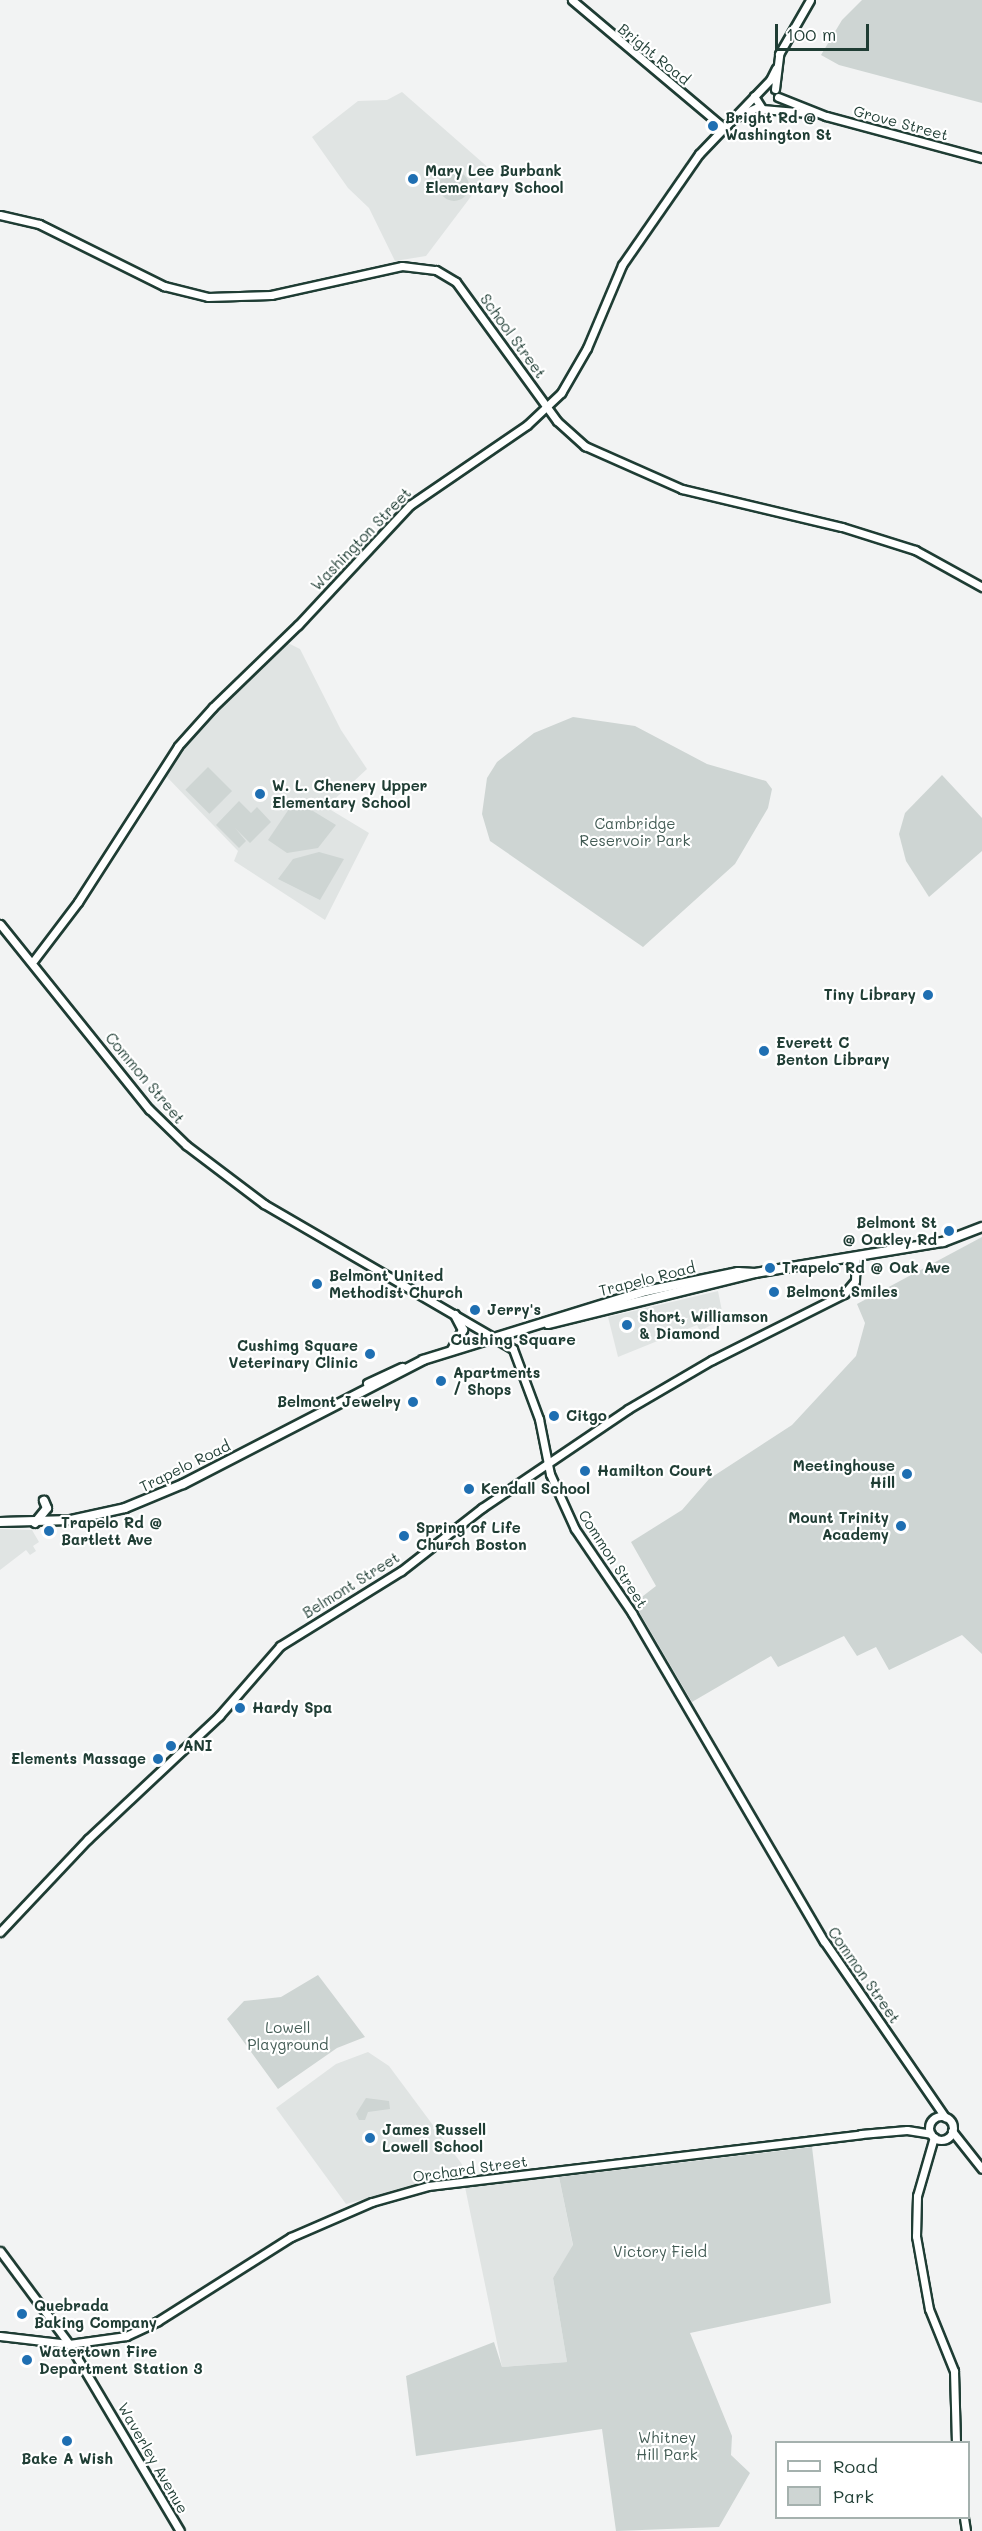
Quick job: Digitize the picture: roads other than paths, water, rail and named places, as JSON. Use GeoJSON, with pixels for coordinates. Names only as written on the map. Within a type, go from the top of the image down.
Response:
{"type":"FeatureCollection","features":[{"type":"Feature","properties":{"kind":"main road","name":"Bright Road"},"geometry":{"type":"LineString","coordinates":[[572,0],[723,127]]}},
{"type":"Feature","properties":{"kind":"main road"},"geometry":{"type":"LineString","coordinates":[[776,68],[776,93],[773,107],[758,107],[754,96],[776,68],[810,0]]}},
{"type":"Feature","properties":{"kind":"main road"},"geometry":{"type":"LineString","coordinates":[[764,86],[776,93]]}},
{"type":"Feature","properties":{"kind":"main road","name":"Grove Street"},"geometry":{"type":"LineString","coordinates":[[776,93],[814,112]]}},
{"type":"Feature","properties":{"kind":"main road","name":"Washington Street"},"geometry":{"type":"LineString","coordinates":[[33,960],[78,902],[178,746],[213,706],[298,625],[404,510],[548,408],[579,365],[622,265],[723,127],[754,96]]}},
{"type":"Feature","properties":{"kind":"main road","name":"Washington Street"},"geometry":{"type":"LineString","coordinates":[[729,120],[758,107]]}},
{"type":"Feature","properties":{"kind":"main road","name":"Grove Street"},"geometry":{"type":"LineString","coordinates":[[773,107],[814,112],[982,158]]}},
{"type":"Feature","properties":{"kind":"main road","name":"School Street"},"geometry":{"type":"LineString","coordinates":[[0,215],[39,224],[164,286],[208,297],[259,297],[402,266],[436,270],[470,299],[548,408],[578,441],[637,473],[682,489],[881,537],[937,560],[982,587]]}},
{"type":"Feature","properties":{"kind":"main road","name":"Common Street"},"geometry":{"type":"LineString","coordinates":[[0,924],[33,960],[149,1109],[186,1145],[257,1200],[496,1338],[517,1356],[539,1419],[548,1462],[575,1529],[635,1618],[819,1934],[932,2097],[952,2131]]}},
{"type":"Feature","properties":{"kind":"main road"},"geometry":{"type":"LineString","coordinates":[[856,1257],[943,1242],[982,1227]]}},
{"type":"Feature","properties":{"kind":"main road","name":"Trapelo Road"},"geometry":{"type":"LineString","coordinates":[[0,1522],[35,1523],[96,1515],[163,1494],[403,1368],[451,1351],[547,1323],[755,1273],[856,1257]]}},
{"type":"Feature","properties":{"kind":"main road","name":"Belmont Street"},"geometry":{"type":"LineString","coordinates":[[0,1932],[88,1839],[219,1716],[280,1646],[407,1566],[548,1462],[682,1376],[844,1294],[855,1281],[856,1257]]}},
{"type":"Feature","properties":{"kind":"main road"},"geometry":{"type":"LineString","coordinates":[[451,1351],[463,1333],[455,1315]]}},
{"type":"Feature","properties":{"kind":"main road"},"geometry":{"type":"LineString","coordinates":[[35,1523],[47,1508],[44,1501]]}},
{"type":"Feature","properties":{"kind":"main road"},"geometry":{"type":"LineString","coordinates":[[932,2097],[932,2136],[927,2164],[917,2196],[916,2236],[930,2309],[954,2371],[956,2441]]}},
{"type":"Feature","properties":{"kind":"main road","name":"Orchard Street"},"geometry":{"type":"LineString","coordinates":[[0,2336],[69,2344],[119,2338],[146,2328],[291,2237],[416,2188],[907,2130],[945,2117]]}},
{"type":"Feature","properties":{"kind":"main road","name":"Orchard Street"},"geometry":{"type":"LineString","coordinates":[[907,2130],[945,2139]]}},
{"type":"Feature","properties":{"kind":"main road"},"geometry":{"type":"LineString","coordinates":[[927,2164],[952,2131],[982,2169]]}},
{"type":"Feature","properties":{"kind":"main road"},"geometry":{"type":"LineString","coordinates":[[945,2139],[967,2151]]}},
{"type":"Feature","properties":{"kind":"main road","name":"Waverley Avenue"},"geometry":{"type":"LineString","coordinates":[[0,2251],[69,2344],[180,2531]]}},
{"type":"Feature","properties":{"kind":"place","name":"Bright Rd @ Washington St"},"geometry":{"type":"Point","coordinates":[713,126]}},
{"type":"Feature","properties":{"kind":"place","name":"Mary Lee Burbank Elementary School"},"geometry":{"type":"Point","coordinates":[413,179]}},
{"type":"Feature","properties":{"kind":"place","name":"W. L. Chenery Upper Elementary School"},"geometry":{"type":"Point","coordinates":[260,794]}},
{"type":"Feature","properties":{"kind":"place","name":"Tiny Library"},"geometry":{"type":"Point","coordinates":[928,995]}},
{"type":"Feature","properties":{"kind":"place","name":"Everett C Benton Library"},"geometry":{"type":"Point","coordinates":[764,1051]}},
{"type":"Feature","properties":{"kind":"place","name":"Belmont St @ Oakley Rd"},"geometry":{"type":"Point","coordinates":[949,1231]}},
{"type":"Feature","properties":{"kind":"place","name":"Trapelo Rd @ Oak Ave"},"geometry":{"type":"Point","coordinates":[770,1268]}},
{"type":"Feature","properties":{"kind":"place","name":"Belmont United Methodist Church"},"geometry":{"type":"Point","coordinates":[317,1284]}},
{"type":"Feature","properties":{"kind":"place","name":"Belmont Smiles"},"geometry":{"type":"Point","coordinates":[774,1292]}},
{"type":"Feature","properties":{"kind":"place","name":"Jerry's"},"geometry":{"type":"Point","coordinates":[475,1310]}},
{"type":"Feature","properties":{"kind":"place","name":"Short, Williamson & Diamond"},"geometry":{"type":"Point","coordinates":[627,1325]}},
{"type":"Feature","properties":{"kind":"place","name":"Cushimg Square Veterinary Clinic"},"geometry":{"type":"Point","coordinates":[370,1354]}},
{"type":"Feature","properties":{"kind":"place","name":"Apartments / Shops"},"geometry":{"type":"Point","coordinates":[441,1381]}},
{"type":"Feature","properties":{"kind":"place","name":"Belmont Jewelry"},"geometry":{"type":"Point","coordinates":[413,1402]}},
{"type":"Feature","properties":{"kind":"place","name":"Citgo"},"geometry":{"type":"Point","coordinates":[554,1416]}},
{"type":"Feature","properties":{"kind":"place","name":"Hamilton Court"},"geometry":{"type":"Point","coordinates":[585,1471]}},
{"type":"Feature","properties":{"kind":"place","name":"Meetinghouse Hill"},"geometry":{"type":"Point","coordinates":[907,1474]}},
{"type":"Feature","properties":{"kind":"place","name":"Kendall School"},"geometry":{"type":"Point","coordinates":[469,1489]}},
{"type":"Feature","properties":{"kind":"place","name":"Mount Trinity Academy"},"geometry":{"type":"Point","coordinates":[901,1526]}},
{"type":"Feature","properties":{"kind":"place","name":"Trapelo Rd @ Bartlett Ave"},"geometry":{"type":"Point","coordinates":[49,1531]}},
{"type":"Feature","properties":{"kind":"place","name":"Spring of Life Church Boston"},"geometry":{"type":"Point","coordinates":[404,1536]}},
{"type":"Feature","properties":{"kind":"place","name":"Hardy Spa"},"geometry":{"type":"Point","coordinates":[240,1708]}},
{"type":"Feature","properties":{"kind":"place","name":"ANI"},"geometry":{"type":"Point","coordinates":[171,1746]}},
{"type":"Feature","properties":{"kind":"place","name":"Elements Massage"},"geometry":{"type":"Point","coordinates":[158,1759]}},
{"type":"Feature","properties":{"kind":"place","name":"James Russell Lowell School"},"geometry":{"type":"Point","coordinates":[370,2138]}},
{"type":"Feature","properties":{"kind":"place","name":"Quebrada Baking Company"},"geometry":{"type":"Point","coordinates":[22,2314]}},
{"type":"Feature","properties":{"kind":"place","name":"Watertown Fire Department Station 3"},"geometry":{"type":"Point","coordinates":[27,2360]}},
{"type":"Feature","properties":{"kind":"place","name":"Bake A Wish"},"geometry":{"type":"Point","coordinates":[67,2441]}},
{"type":"Feature","properties":{"kind":"district","name":"Cushing Square"},"geometry":{"type":"Point","coordinates":[513,1339]}},
{"type":"Feature","properties":{"kind":"park label","name":"Cambridge Reservoir Park"},"geometry":{"type":"Point","coordinates":[635,832]}},
{"type":"Feature","properties":{"kind":"park label","name":"Lowell Playground"},"geometry":{"type":"Point","coordinates":[288,2036]}},
{"type":"Feature","properties":{"kind":"park label","name":"Victory Field"},"geometry":{"type":"Point","coordinates":[660,2252]}},
{"type":"Feature","properties":{"kind":"park label","name":"Whitney Hill Park"},"geometry":{"type":"Point","coordinates":[667,2446]}}]}
